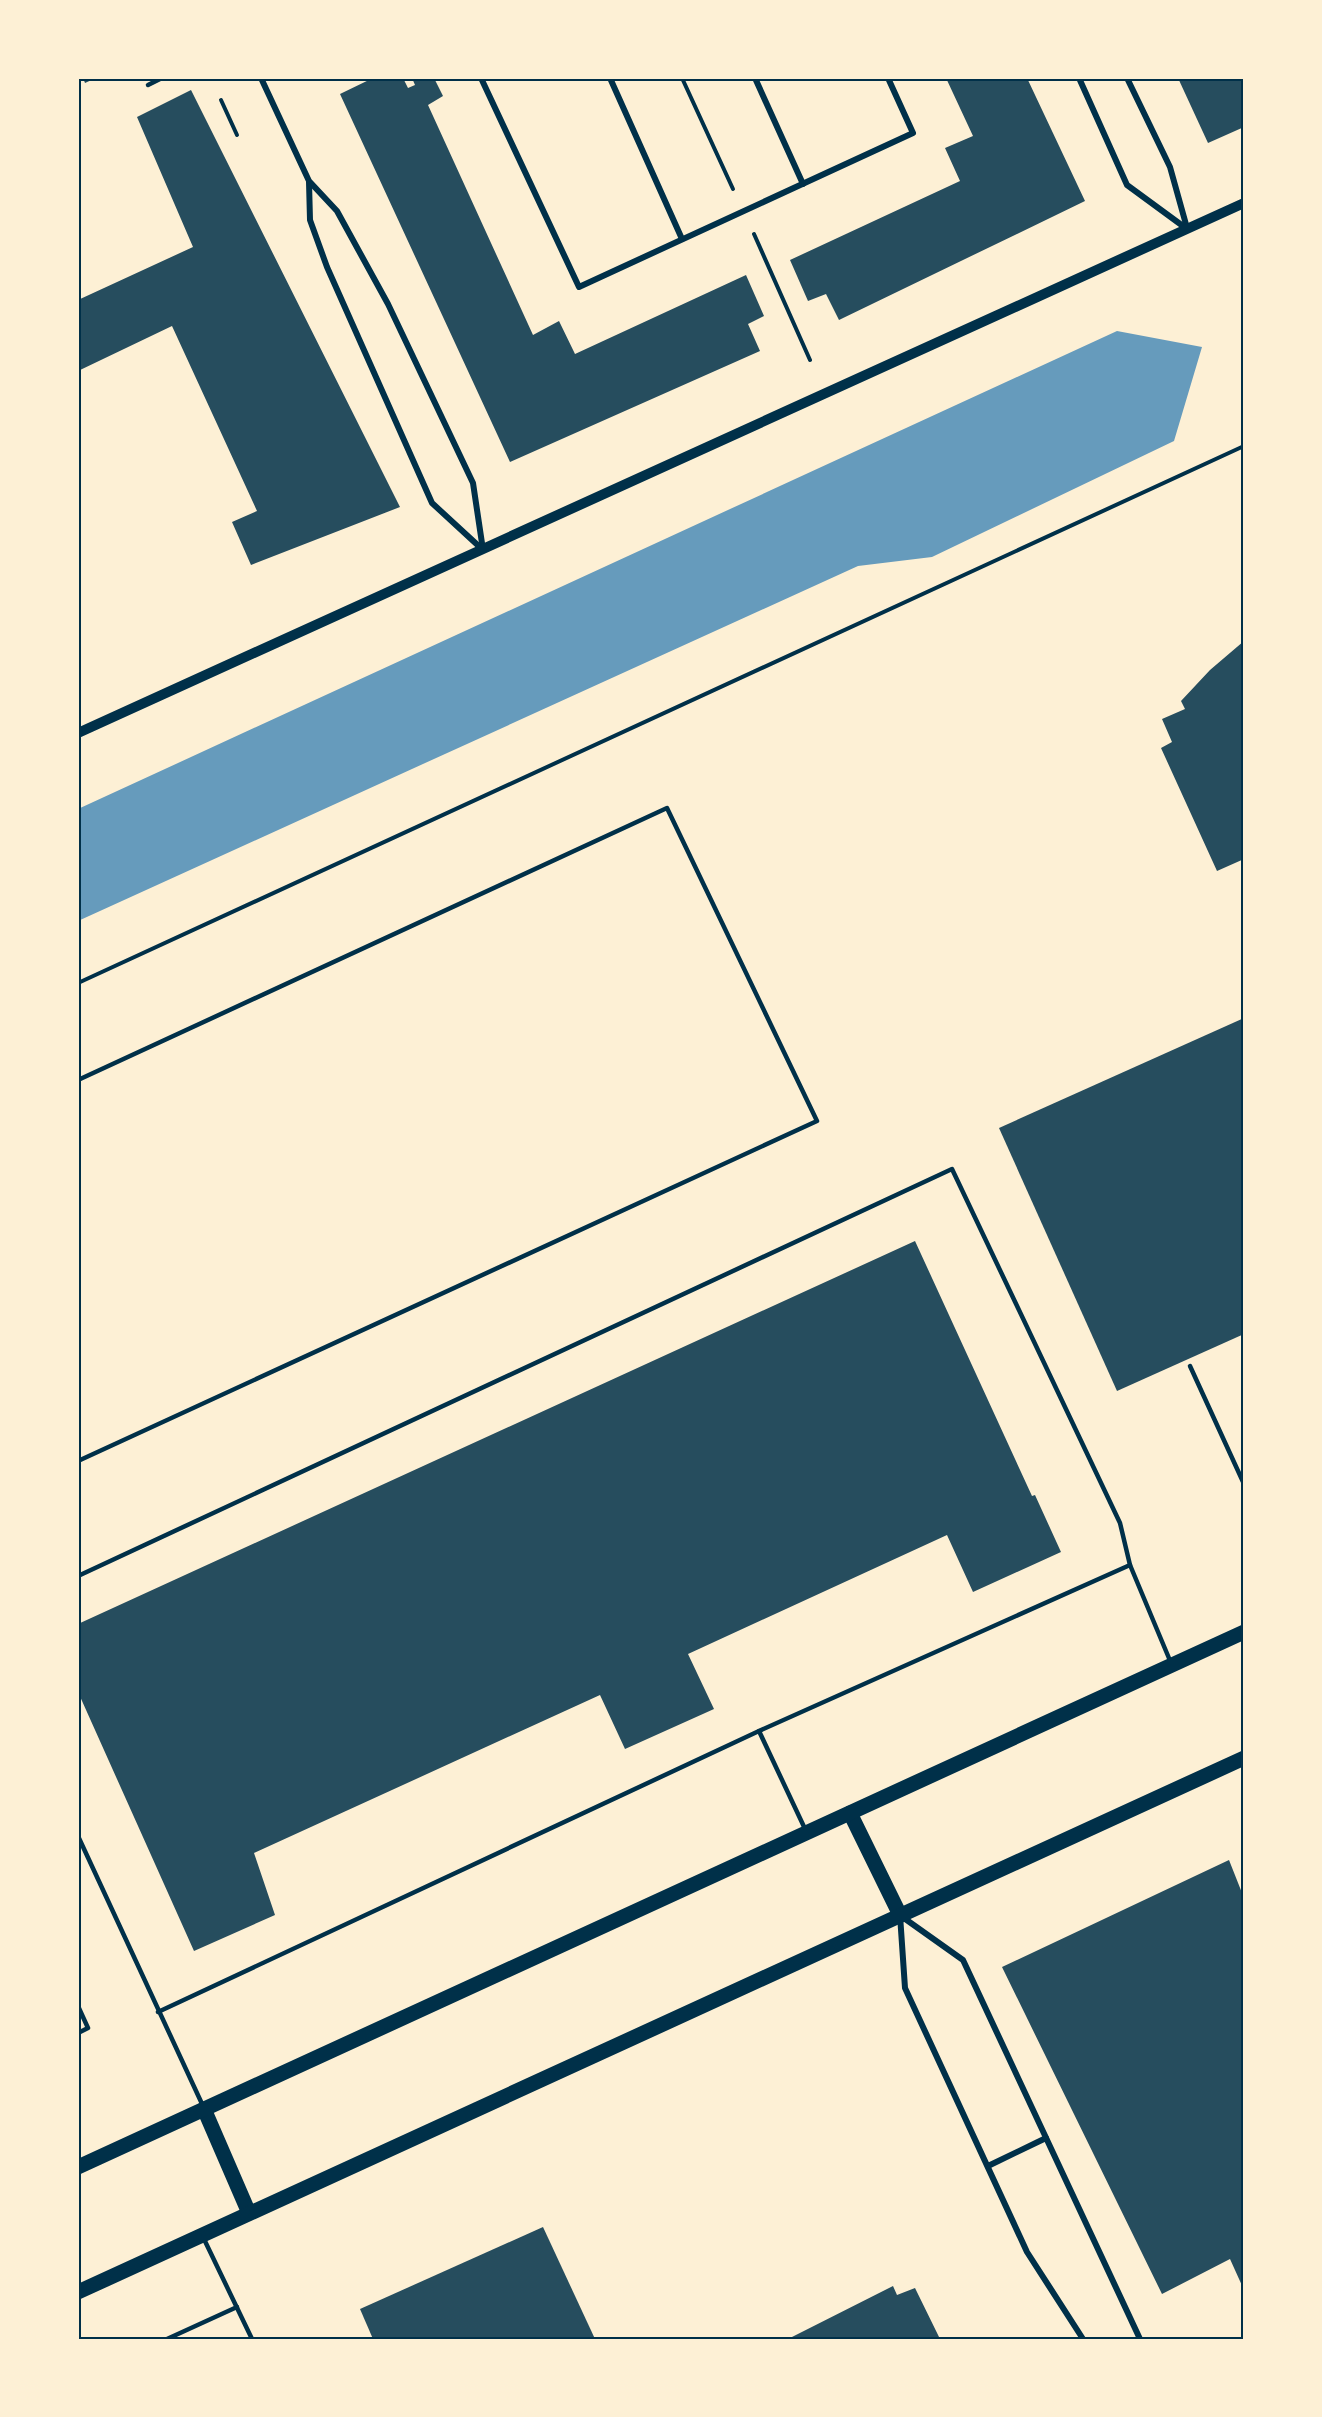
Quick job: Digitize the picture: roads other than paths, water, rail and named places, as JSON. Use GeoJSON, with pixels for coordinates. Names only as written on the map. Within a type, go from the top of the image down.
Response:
{"type":"FeatureCollection","features":[{"type":"Feature","properties":{"kind":"main road"},"geometry":{"type":"LineString","coordinates":[[78,2167],[1244,1632]]}},
{"type":"Feature","properties":{"kind":"main road"},"geometry":{"type":"LineString","coordinates":[[78,2292],[1244,1758]]}},
{"type":"Feature","properties":{"kind":"main road"},"geometry":{"type":"LineString","coordinates":[[850,1813],[900,1915]]}},
{"type":"Feature","properties":{"kind":"main road"},"geometry":{"type":"LineString","coordinates":[[204,2109],[249,2213]]}},
{"type":"Feature","properties":{"kind":"street"},"geometry":{"type":"LineString","coordinates":[[261,78],[309,181],[337,211],[363,258],[473,483],[483,550]]}},
{"type":"Feature","properties":{"kind":"street"},"geometry":{"type":"LineString","coordinates":[[481,78],[579,287],[913,133],[888,78]]}},
{"type":"Feature","properties":{"kind":"street"},"geometry":{"type":"LineString","coordinates":[[610,78],[682,239]]}},
{"type":"Feature","properties":{"kind":"street"},"geometry":{"type":"LineString","coordinates":[[755,78],[803,184]]}},
{"type":"Feature","properties":{"kind":"street"},"geometry":{"type":"LineString","coordinates":[[1079,78],[1127,185],[1187,229]]}},
{"type":"Feature","properties":{"kind":"street"},"geometry":{"type":"LineString","coordinates":[[1127,78],[1170,167],[1187,229]]}},
{"type":"Feature","properties":{"kind":"street"},"geometry":{"type":"LineString","coordinates":[[309,181],[310,220],[327,267],[432,503],[483,550]]}},
{"type":"Feature","properties":{"kind":"street"},"geometry":{"type":"LineString","coordinates":[[78,733],[1244,203]]}},
{"type":"Feature","properties":{"kind":"street"},"geometry":{"type":"LineString","coordinates":[[900,1915],[963,1960],[1140,2339]]}},
{"type":"Feature","properties":{"kind":"street"},"geometry":{"type":"LineString","coordinates":[[900,1915],[905,1988],[1027,2252],[1083,2339]]}},
{"type":"Feature","properties":{"kind":"street"},"geometry":{"type":"LineString","coordinates":[[988,2166],[1046,2138]]}},
{"type":"Feature","properties":{"kind":"lane"},"geometry":{"type":"LineString","coordinates":[[148,84],[162,78]]}},
{"type":"Feature","properties":{"kind":"lane"},"geometry":{"type":"LineString","coordinates":[[78,1080],[667,808],[817,1121],[78,1461]]}},
{"type":"Feature","properties":{"kind":"lane"},"geometry":{"type":"LineString","coordinates":[[78,1576],[952,1169],[1120,1523],[1130,1565],[1172,1666]]}},
{"type":"Feature","properties":{"kind":"lane"},"geometry":{"type":"LineString","coordinates":[[1190,1366],[1244,1484]]}},
{"type":"Feature","properties":{"kind":"lane"},"geometry":{"type":"LineString","coordinates":[[158,2012],[759,1731],[1130,1565]]}},
{"type":"Feature","properties":{"kind":"lane"},"geometry":{"type":"LineString","coordinates":[[759,1731],[807,1833]]}},
{"type":"Feature","properties":{"kind":"lane"},"geometry":{"type":"LineString","coordinates":[[78,1836],[204,2109]]}},
{"type":"Feature","properties":{"kind":"lane"},"geometry":{"type":"LineString","coordinates":[[78,2006],[88,2028],[78,2033]]}},
{"type":"Feature","properties":{"kind":"lane"},"geometry":{"type":"LineString","coordinates":[[202,2235],[252,2339]]}},
{"type":"Feature","properties":{"kind":"lane"},"geometry":{"type":"LineString","coordinates":[[167,2339],[237,2307]]}},
{"type":"Feature","properties":{"kind":"water"},"geometry":{"type":"Polygon","coordinates":[[[1117,331],[1202,347],[1174,441],[932,557],[858,566],[78,921],[78,809],[1117,331]]]}}]}
